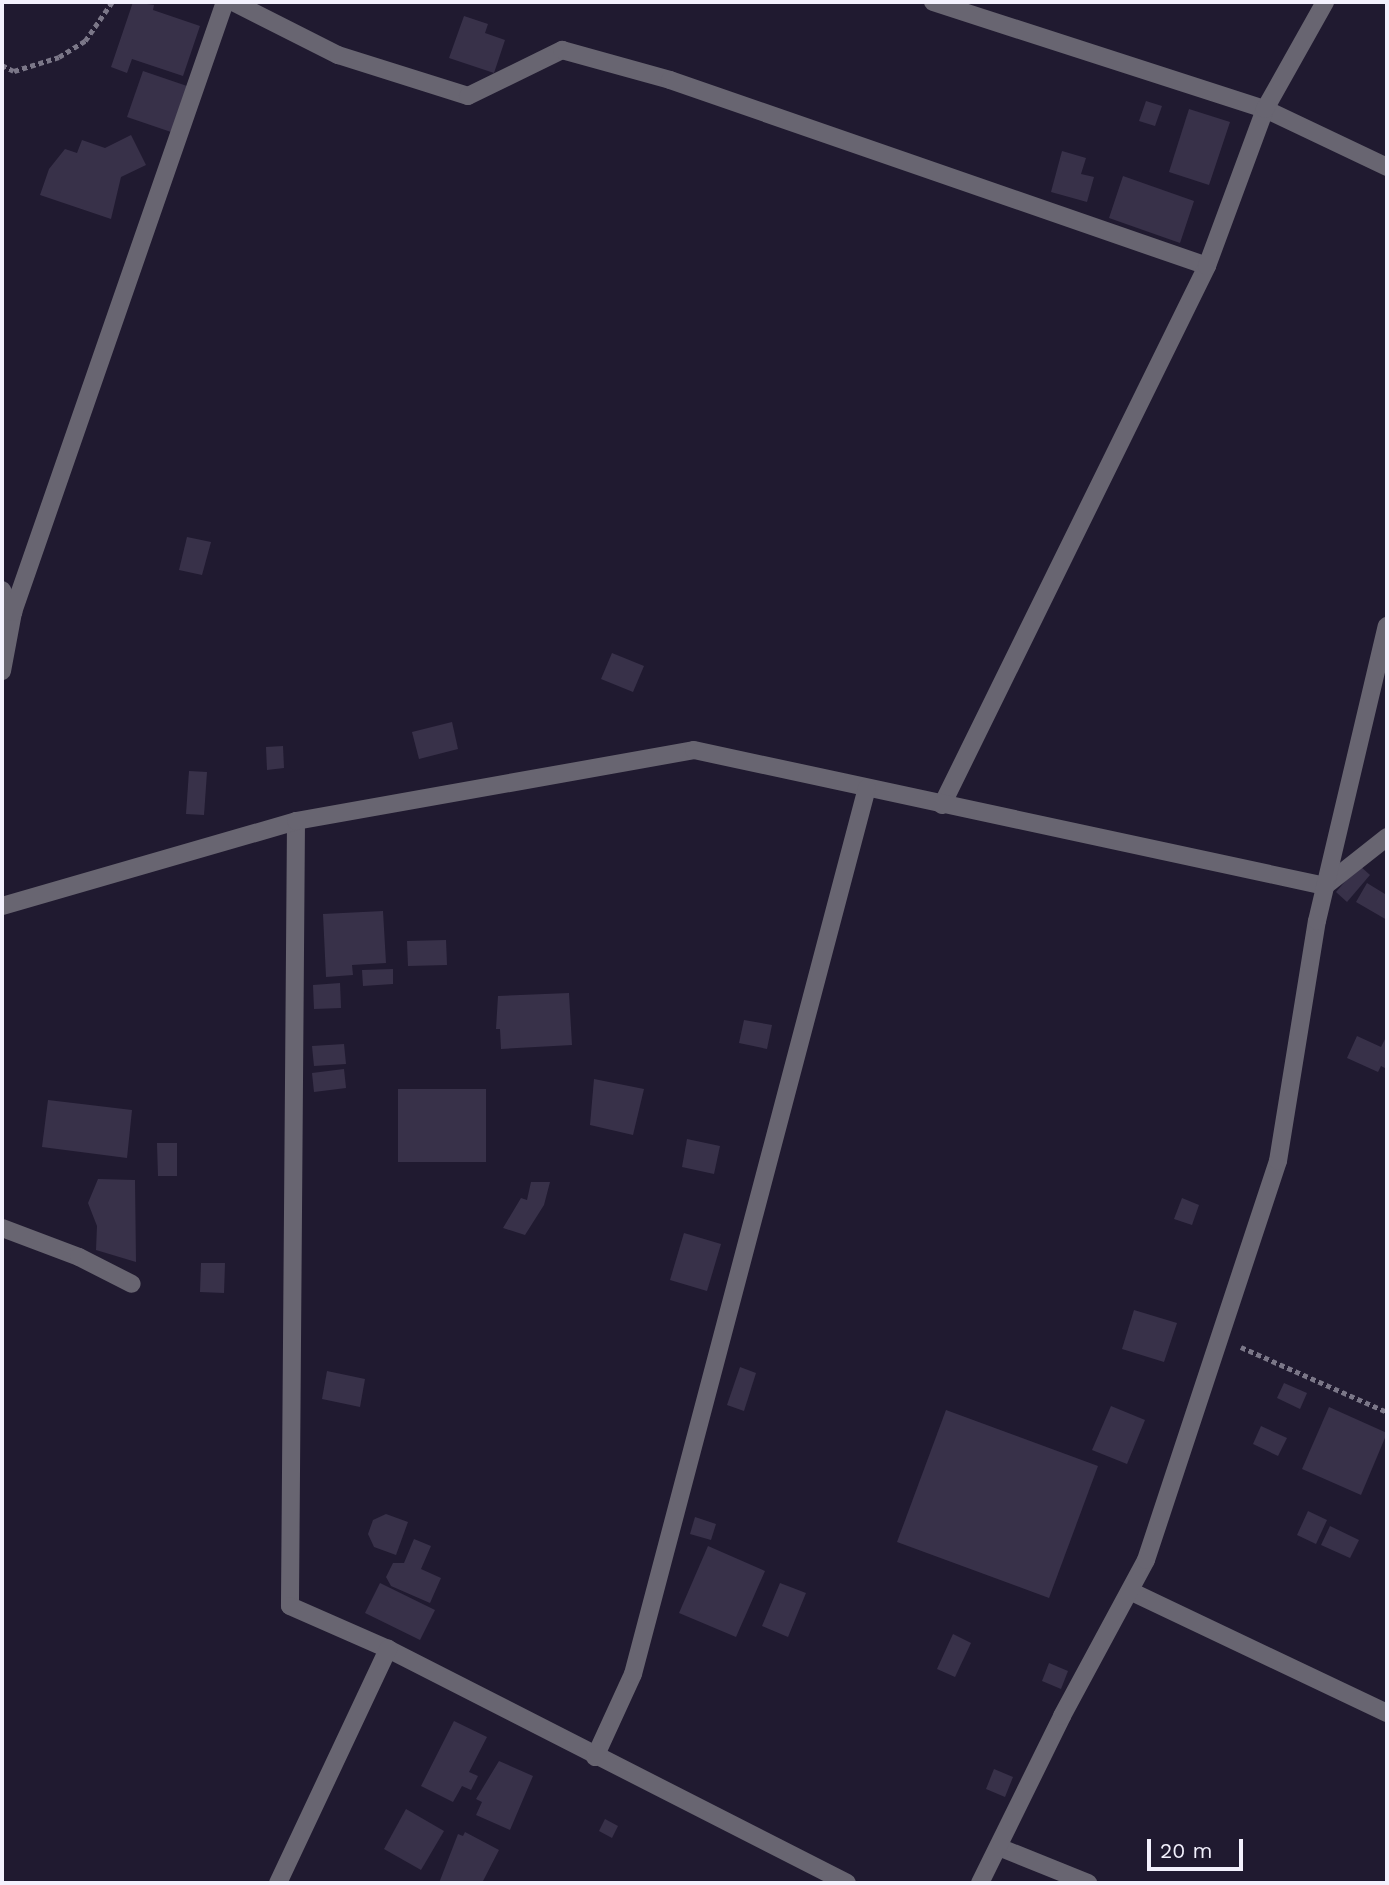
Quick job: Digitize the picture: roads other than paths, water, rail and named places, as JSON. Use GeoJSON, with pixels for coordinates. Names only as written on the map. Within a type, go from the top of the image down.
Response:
{"type":"FeatureCollection","features":[{"type":"Feature","properties":{"kind":"street"},"geometry":{"type":"LineString","coordinates":[[2,671],[13,612],[225,2]]}},
{"type":"Feature","properties":{"kind":"street"},"geometry":{"type":"LineString","coordinates":[[233,2],[338,55],[468,96],[562,50],[683,84],[1207,266]]}},
{"type":"Feature","properties":{"kind":"street"},"geometry":{"type":"LineString","coordinates":[[933,2],[1265,109],[1387,167]]}},
{"type":"Feature","properties":{"kind":"street"},"geometry":{"type":"LineString","coordinates":[[942,805],[1207,266],[1265,109],[1325,2]]}},
{"type":"Feature","properties":{"kind":"street"},"geometry":{"type":"LineString","coordinates":[[2,590],[13,612]]}},
{"type":"Feature","properties":{"kind":"street"},"geometry":{"type":"LineString","coordinates":[[980,1883],[1001,1848],[1062,1716],[1146,1560],[1278,1161],[1325,886],[1387,626]]}},
{"type":"Feature","properties":{"kind":"street"},"geometry":{"type":"LineString","coordinates":[[2,906],[296,821],[694,750],[1325,886]]}},
{"type":"Feature","properties":{"kind":"street"},"geometry":{"type":"LineString","coordinates":[[595,1757],[633,1674],[867,788]]}},
{"type":"Feature","properties":{"kind":"street"},"geometry":{"type":"LineString","coordinates":[[296,821],[290,1606],[388,1649],[595,1757],[847,1883]]}},
{"type":"Feature","properties":{"kind":"street"},"geometry":{"type":"LineString","coordinates":[[1325,886],[1387,837]]}},
{"type":"Feature","properties":{"kind":"street"},"geometry":{"type":"LineString","coordinates":[[2,1228],[79,1257],[132,1284]]}},
{"type":"Feature","properties":{"kind":"street"},"geometry":{"type":"LineString","coordinates":[[1130,1591],[1387,1713]]}},
{"type":"Feature","properties":{"kind":"street"},"geometry":{"type":"LineString","coordinates":[[278,1883],[388,1649]]}},
{"type":"Feature","properties":{"kind":"street"},"geometry":{"type":"LineString","coordinates":[[1001,1848],[1088,1883]]}}]}
